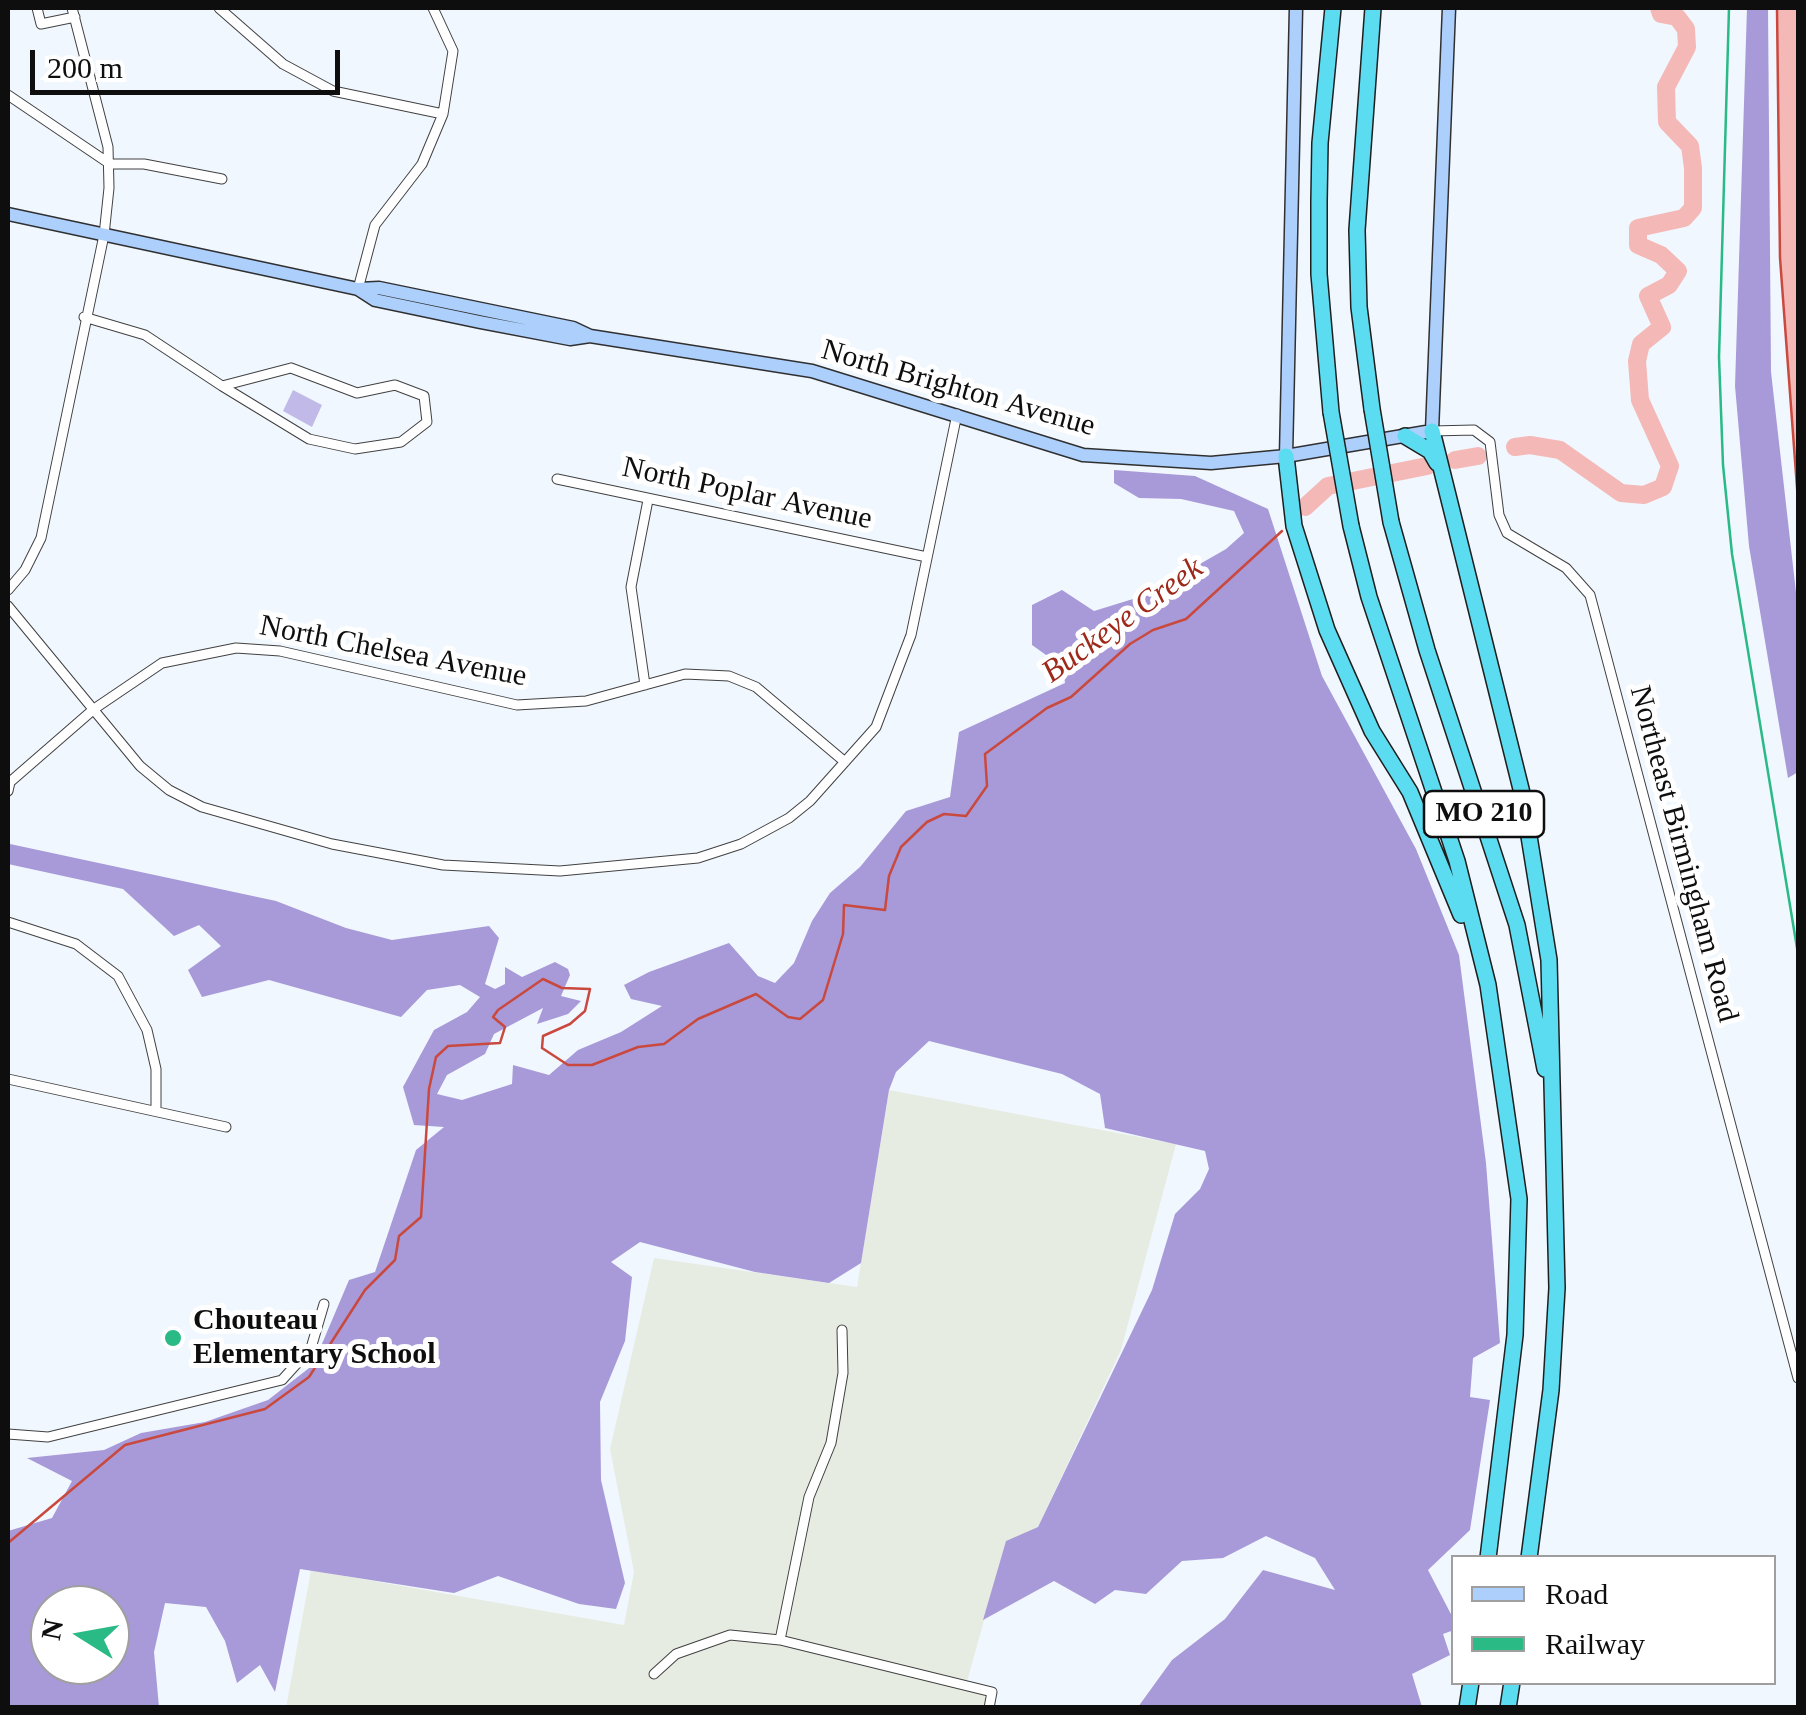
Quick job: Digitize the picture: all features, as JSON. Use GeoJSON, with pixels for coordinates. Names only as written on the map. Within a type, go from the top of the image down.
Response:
{"type":"FeatureCollection","features":[{"type":"Feature","properties":{"kind":"highway","name":"MO 210"},"geometry":{"type":"LineString","coordinates":[[1334,8],[1320,143],[1319,201],[1319,274],[1332,412],[1351,526],[1368,597],[1457,861],[1488,984],[1518,1199],[1516,1334],[1488,1555]]}},
{"type":"Feature","properties":{"kind":"highway","name":"MO 210"},"geometry":{"type":"LineString","coordinates":[[1373,8],[1357,230],[1360,307],[1372,410],[1391,522],[1426,650],[1517,925],[1552,1112],[1557,1288],[1554,1354],[1528,1555]]}},
{"type":"Feature","properties":{"kind":"highway"},"geometry":{"type":"LineString","coordinates":[[1432,431],[1536,864],[1550,978],[1552,1112]]}},
{"type":"Feature","properties":{"kind":"highway"},"geometry":{"type":"LineString","coordinates":[[1404,436],[1430,451],[1439,466]]}},
{"type":"Feature","properties":{"kind":"highway"},"geometry":{"type":"LineString","coordinates":[[1286,456],[1294,526],[1327,630],[1372,731],[1410,792],[1441,858],[1488,984]]}},
{"type":"Feature","properties":{"kind":"main road"},"geometry":{"type":"LineString","coordinates":[[1286,456],[1296,8]]}},
{"type":"Feature","properties":{"kind":"main road"},"geometry":{"type":"LineString","coordinates":[[1432,431],[1450,8]]}},
{"type":"Feature","properties":{"kind":"main road","name":"North Brighton Avenue"},"geometry":{"type":"LineString","coordinates":[[8,214],[358,289],[379,288],[572,328],[590,336],[777,364],[957,413],[1039,445],[1083,455],[1211,463],[1286,456],[1432,431]]}},
{"type":"Feature","properties":{"kind":"street"},"geometry":{"type":"LineString","coordinates":[[8,590],[26,570],[41,538],[104,235],[110,164],[73,12],[41,24],[37,8]]}},
{"type":"Feature","properties":{"kind":"street"},"geometry":{"type":"LineString","coordinates":[[219,8],[240,31],[283,64],[333,92],[444,114]]}},
{"type":"Feature","properties":{"kind":"street"},"geometry":{"type":"LineString","coordinates":[[358,289],[375,225],[422,164],[444,114],[452,50],[433,8]]}},
{"type":"Feature","properties":{"kind":"street"},"geometry":{"type":"LineString","coordinates":[[8,95],[110,164],[144,164],[222,180]]}},
{"type":"Feature","properties":{"kind":"street"},"geometry":{"type":"LineString","coordinates":[[84,317],[144,335],[222,386],[308,439],[355,450],[401,442],[427,422],[424,396],[395,385],[356,394],[291,368],[222,386]]}},
{"type":"Feature","properties":{"kind":"street"},"geometry":{"type":"LineString","coordinates":[[8,606],[154,778],[202,807],[332,844],[482,869],[671,863],[715,853],[789,818],[876,727],[898,680],[957,413]]}},
{"type":"Feature","properties":{"kind":"street","name":"Northeast Birmingham Road"},"geometry":{"type":"LineString","coordinates":[[1432,431],[1474,430],[1490,442],[1499,515],[1507,533],[1566,568],[1590,595],[1798,1378]]}},
{"type":"Feature","properties":{"kind":"street","name":"North Poplar Avenue"},"geometry":{"type":"LineString","coordinates":[[557,479],[927,557]]}},
{"type":"Feature","properties":{"kind":"street"},"geometry":{"type":"LineString","coordinates":[[645,685],[631,587],[648,500]]}},
{"type":"Feature","properties":{"kind":"street","name":"North Chelsea Avenue"},"geometry":{"type":"LineString","coordinates":[[8,785],[94,710],[162,663],[236,648],[280,652],[517,705],[563,705],[700,673],[743,680],[845,762]]}},
{"type":"Feature","properties":{"kind":"street"},"geometry":{"type":"LineString","coordinates":[[8,922],[76,944],[118,976],[148,1030],[156,1068],[156,1108]]}},
{"type":"Feature","properties":{"kind":"street"},"geometry":{"type":"LineString","coordinates":[[8,1080],[156,1108],[226,1126]]}},
{"type":"Feature","properties":{"kind":"street"},"geometry":{"type":"LineString","coordinates":[[8,1434],[48,1437],[282,1380],[312,1348],[324,1304]]}},
{"type":"Feature","properties":{"kind":"street"},"geometry":{"type":"LineString","coordinates":[[780,1640],[810,1497],[831,1443],[843,1373],[842,1330]]}},
{"type":"Feature","properties":{"kind":"street"},"geometry":{"type":"LineString","coordinates":[[654,1674],[676,1654],[730,1634],[780,1640],[992,1692],[989,1708]]}},
{"type":"Feature","properties":{"kind":"shaded area"},"geometry":{"type":"Polygon","coordinates":[[[1747,8],[1768,8],[1771,372],[1798,610],[1798,772],[1788,778],[1749,546],[1735,386],[1747,8]]]}},
{"type":"Feature","properties":{"kind":"shaded area"},"geometry":{"type":"Polygon","coordinates":[[[1777,8],[1798,8],[1798,501],[1780,258],[1777,8]]]}},
{"type":"Feature","properties":{"kind":"shaded area"},"geometry":{"type":"Polygon","coordinates":[[[293,390],[322,405],[312,427],[283,411],[293,390]]]}},
{"type":"Feature","properties":{"kind":"shaded area"},"geometry":{"type":"Polygon","coordinates":[[[1114,470],[1195,476],[1268,509],[1322,676],[1416,849],[1459,955],[1486,1163],[1500,1343],[1473,1358],[1470,1397],[1490,1400],[1470,1530],[1428,1570],[1451,1614],[1451,1631],[1443,1634],[1450,1655],[1412,1674],[1422,1707],[1138,1707],[1172,1660],[1225,1619],[1263,1570],[1335,1590],[1315,1558],[1266,1536],[1223,1558],[1182,1561],[1146,1594],[1115,1590],[1095,1604],[1054,1581],[983,1620],[1006,1541],[1038,1527],[1152,1290],[1175,1214],[1200,1189],[1209,1169],[1205,1151],[1105,1128],[1100,1094],[1062,1074],[929,1041],[896,1072],[889,1090],[861,1263],[829,1283],[755,1272],[640,1242],[611,1262],[632,1277],[625,1341],[600,1402],[601,1480],[625,1583],[616,1609],[579,1604],[498,1576],[454,1593],[300,1569],[275,1692],[260,1665],[237,1683],[225,1641],[206,1607],[165,1603],[154,1652],[159,1707],[8,1707],[8,1531],[52,1518],[72,1481],[27,1458],[104,1450],[141,1433],[205,1422],[268,1400],[313,1365],[349,1280],[375,1272],[416,1150],[444,1127],[414,1125],[403,1087],[434,1030],[467,1012],[480,997],[460,985],[427,990],[401,1017],[269,980],[202,997],[188,970],[221,946],[199,925],[174,936],[123,889],[8,864],[10,844],[276,901],[346,928],[392,940],[489,926],[499,938],[485,984],[495,989],[505,984],[505,967],[522,977],[555,962],[568,969],[570,975],[561,996],[581,1001],[568,1014],[537,1024],[543,1008],[494,1034],[485,1054],[447,1075],[437,1094],[462,1100],[512,1084],[513,1065],[549,1075],[578,1050],[621,1032],[662,1006],[631,999],[624,985],[649,972],[729,943],[758,976],[775,983],[794,963],[812,921],[830,893],[860,867],[906,811],[950,797],[959,732],[1065,683],[1063,667],[1032,645],[1032,605],[1062,590],[1094,611],[1146,595],[1226,549],[1244,533],[1234,511],[1181,499],[1139,498],[1114,483],[1114,470]]]}},
{"type":"Feature","properties":{"kind":"shaded area"},"geometry":{"type":"Polygon","coordinates":[[[889,1090],[1176,1144],[1121,1350],[1038,1527],[1006,1542],[966,1685],[992,1692],[989,1707],[286,1708],[311,1570],[624,1625],[634,1572],[610,1449],[654,1258],[857,1287],[889,1090]]]}},
{"type":"Feature","properties":{"kind":"waterway","name":"Buckeye Creek"},"geometry":{"type":"LineString","coordinates":[[1515,447],[1560,450],[1621,493],[1644,495],[1663,487],[1670,466],[1640,400],[1637,361],[1641,344],[1662,327],[1648,296],[1669,285],[1678,271],[1661,255],[1638,245],[1638,228],[1684,218],[1693,208],[1690,146],[1667,122],[1666,87],[1687,47],[1686,29],[1677,17],[1661,14],[1659,8]]}},
{"type":"Feature","properties":{"kind":"waterway","name":"Buckeye Creek"},"geometry":{"type":"LineString","coordinates":[[1455,460],[1478,456]]}},
{"type":"Feature","properties":{"kind":"waterway","name":"Buckeye Creek"},"geometry":{"type":"LineString","coordinates":[[1305,507],[1328,486],[1427,466]]}},
{"type":"Feature","properties":{"kind":"waterway","name":"Buckeye Creek"},"geometry":{"type":"LineString","coordinates":[[8,1543],[125,1445],[265,1409],[309,1377],[365,1290],[395,1260],[399,1236],[421,1217],[429,1089],[436,1057],[448,1046],[500,1043],[505,1027],[493,1017],[543,979],[562,988],[590,989],[585,1011],[570,1024],[543,1036],[542,1048],[568,1065],[592,1065],[638,1047],[664,1044],[698,1019],[756,994],[788,1017],[800,1019],[823,1000],[843,934],[844,905],[885,910],[889,876],[901,847],[927,822],[944,814],[966,816],[987,786],[985,754],[1047,708],[1071,697],[1130,644],[1153,630],[1186,619],[1282,531]]}},
{"type":"Feature","properties":{"kind":"railway"},"geometry":{"type":"LineString","coordinates":[[1729,8],[1719,357],[1723,465],[1732,554],[1798,954]]}},
{"type":"Feature","properties":{"kind":"place","name":"Chouteau Elementary School"},"geometry":{"type":"Point","coordinates":[173,1338]}}]}
